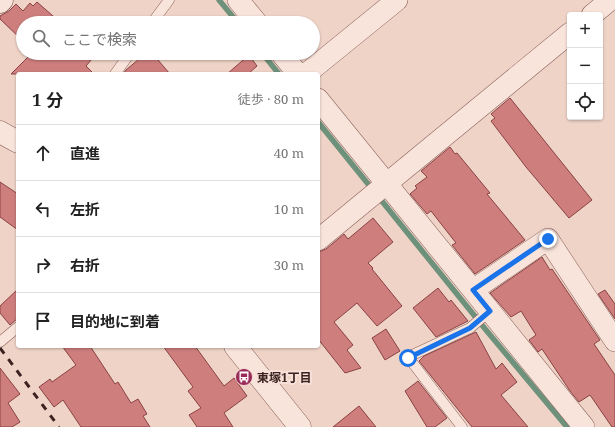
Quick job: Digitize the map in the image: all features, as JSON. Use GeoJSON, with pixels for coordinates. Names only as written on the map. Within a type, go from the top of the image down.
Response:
{"type":"FeatureCollection","features":[{"type":"Feature","properties":{"kind":"street"},"geometry":{"type":"LineString","coordinates":[[238,0],[251,16]]}},
{"type":"Feature","properties":{"kind":"street"},"geometry":{"type":"LineString","coordinates":[[308,72],[397,0]]}},
{"type":"Feature","properties":{"kind":"street"},"geometry":{"type":"LineString","coordinates":[[596,12],[610,0]]}},
{"type":"Feature","properties":{"kind":"street"},"geometry":{"type":"LineString","coordinates":[[320,238],[567,35]]}},
{"type":"Feature","properties":{"kind":"street"},"geometry":{"type":"LineString","coordinates":[[287,60],[296,72]]}},
{"type":"Feature","properties":{"kind":"street"},"geometry":{"type":"LineString","coordinates":[[320,102],[584,427]]}},
{"type":"Feature","properties":{"kind":"street"},"geometry":{"type":"LineString","coordinates":[[0,132],[16,141]]}},
{"type":"Feature","properties":{"kind":"street"},"geometry":{"type":"LineString","coordinates":[[473,290],[548,239],[615,341]]}},
{"type":"Feature","properties":{"kind":"street"},"geometry":{"type":"LineString","coordinates":[[237,348],[300,427]]}},
{"type":"Feature","properties":{"kind":"lane"},"geometry":{"type":"LineString","coordinates":[[157,16],[169,0]]}},
{"type":"Feature","properties":{"kind":"lane"},"geometry":{"type":"LineString","coordinates":[[116,72],[125,60]]}},
{"type":"Feature","properties":{"kind":"lane"},"geometry":{"type":"LineString","coordinates":[[462,427],[408,358],[470,328],[490,311]]}},
{"type":"Feature","properties":{"kind":"lane"},"geometry":{"type":"LineString","coordinates":[[0,342],[16,329]]}},
{"type":"Feature","properties":{"kind":"building"},"geometry":{"type":"Polygon","coordinates":[[[37,2],[53,16],[16,16],[16,34],[0,19],[0,16],[9,11],[16,4],[23,11],[30,3],[33,6],[37,2]]]}},
{"type":"Feature","properties":{"kind":"building"},"geometry":{"type":"Polygon","coordinates":[[[25,60],[91,60],[86,66],[92,72],[16,72],[16,74],[11,74],[25,60]]]}},
{"type":"Feature","properties":{"kind":"building"},"geometry":{"type":"Polygon","coordinates":[[[138,60],[158,60],[168,72],[124,72],[138,60]]]}},
{"type":"Feature","properties":{"kind":"building"},"geometry":{"type":"Polygon","coordinates":[[[243,60],[253,60],[257,66],[250,72],[229,72],[243,60]]]}},
{"type":"Feature","properties":{"kind":"building"},"geometry":{"type":"Polygon","coordinates":[[[510,98],[592,200],[569,218],[526,167],[491,121],[495,118],[491,114],[510,98]]]}},
{"type":"Feature","properties":{"kind":"building"},"geometry":{"type":"Polygon","coordinates":[[[450,147],[455,154],[457,153],[490,193],[487,194],[525,240],[475,274],[452,245],[456,243],[431,211],[427,214],[410,194],[417,188],[415,186],[427,177],[421,171],[450,147]]]}},
{"type":"Feature","properties":{"kind":"building"},"geometry":{"type":"Polygon","coordinates":[[[0,182],[16,193],[16,229],[0,217],[0,182]]]}},
{"type":"Feature","properties":{"kind":"building"},"geometry":{"type":"Polygon","coordinates":[[[373,218],[393,242],[368,263],[402,306],[377,326],[357,303],[334,322],[353,345],[347,350],[361,368],[345,373],[320,342],[320,251],[326,249],[344,234],[348,239],[373,218]]]}},
{"type":"Feature","properties":{"kind":"building"},"geometry":{"type":"Polygon","coordinates":[[[542,257],[550,270],[552,269],[600,340],[594,344],[615,375],[615,427],[612,427],[590,395],[579,402],[542,349],[538,352],[529,340],[536,335],[521,311],[511,317],[490,293],[542,257]]]}},
{"type":"Feature","properties":{"kind":"building"},"geometry":{"type":"Polygon","coordinates":[[[438,288],[449,302],[451,300],[468,321],[436,337],[413,308],[438,288]]]}},
{"type":"Feature","properties":{"kind":"building"},"geometry":{"type":"Polygon","coordinates":[[[605,290],[615,304],[615,319],[598,294],[605,290]]]}},
{"type":"Feature","properties":{"kind":"building"},"geometry":{"type":"Polygon","coordinates":[[[16,291],[16,320],[10,325],[0,313],[0,306],[16,291]]]}},
{"type":"Feature","properties":{"kind":"building"},"geometry":{"type":"Polygon","coordinates":[[[386,329],[400,351],[385,360],[372,338],[386,329]]]}},
{"type":"Feature","properties":{"kind":"building"},"geometry":{"type":"Polygon","coordinates":[[[476,332],[496,369],[502,363],[517,382],[501,395],[528,427],[472,427],[419,361],[424,356],[476,332]]]}},
{"type":"Feature","properties":{"kind":"building"},"geometry":{"type":"Polygon","coordinates":[[[63,348],[91,348],[115,384],[118,382],[131,403],[138,399],[147,414],[143,416],[150,427],[81,427],[63,400],[54,407],[39,387],[50,379],[52,382],[76,365],[63,348]]]}},
{"type":"Feature","properties":{"kind":"building"},"geometry":{"type":"Polygon","coordinates":[[[164,348],[196,348],[224,386],[234,378],[247,396],[224,413],[233,427],[197,427],[189,415],[201,408],[188,391],[193,387],[164,348]]]}},
{"type":"Feature","properties":{"kind":"building"},"geometry":{"type":"Polygon","coordinates":[[[0,368],[20,394],[8,403],[20,422],[12,427],[0,427],[0,368]]]}},
{"type":"Feature","properties":{"kind":"building"},"geometry":{"type":"Polygon","coordinates":[[[418,381],[447,418],[435,427],[427,427],[405,391],[418,381]]]}},
{"type":"Feature","properties":{"kind":"building"},"geometry":{"type":"Polygon","coordinates":[[[359,406],[376,427],[333,427],[359,406]]]}},
{"type":"Feature","properties":{"kind":"waterway"},"geometry":{"type":"LineString","coordinates":[[219,0],[232,16]]}},
{"type":"Feature","properties":{"kind":"waterway"},"geometry":{"type":"LineString","coordinates":[[268,60],[277,72]]}},
{"type":"Feature","properties":{"kind":"waterway"},"geometry":{"type":"LineString","coordinates":[[320,124],[486,330],[567,427]]}},
{"type":"Feature","properties":{"kind":"railway"},"geometry":{"type":"LineString","coordinates":[[0,348],[59,427]]}},
{"type":"Feature","properties":{"kind":"place","name":"東塚1丁目"},"geometry":{"type":"Point","coordinates":[244,377]}},
{"type":"Feature","properties":{"kind":"route"},"geometry":{"type":"LineString","coordinates":[[408,358],[470,328],[490,311],[473,290],[548,239]]}}]}
